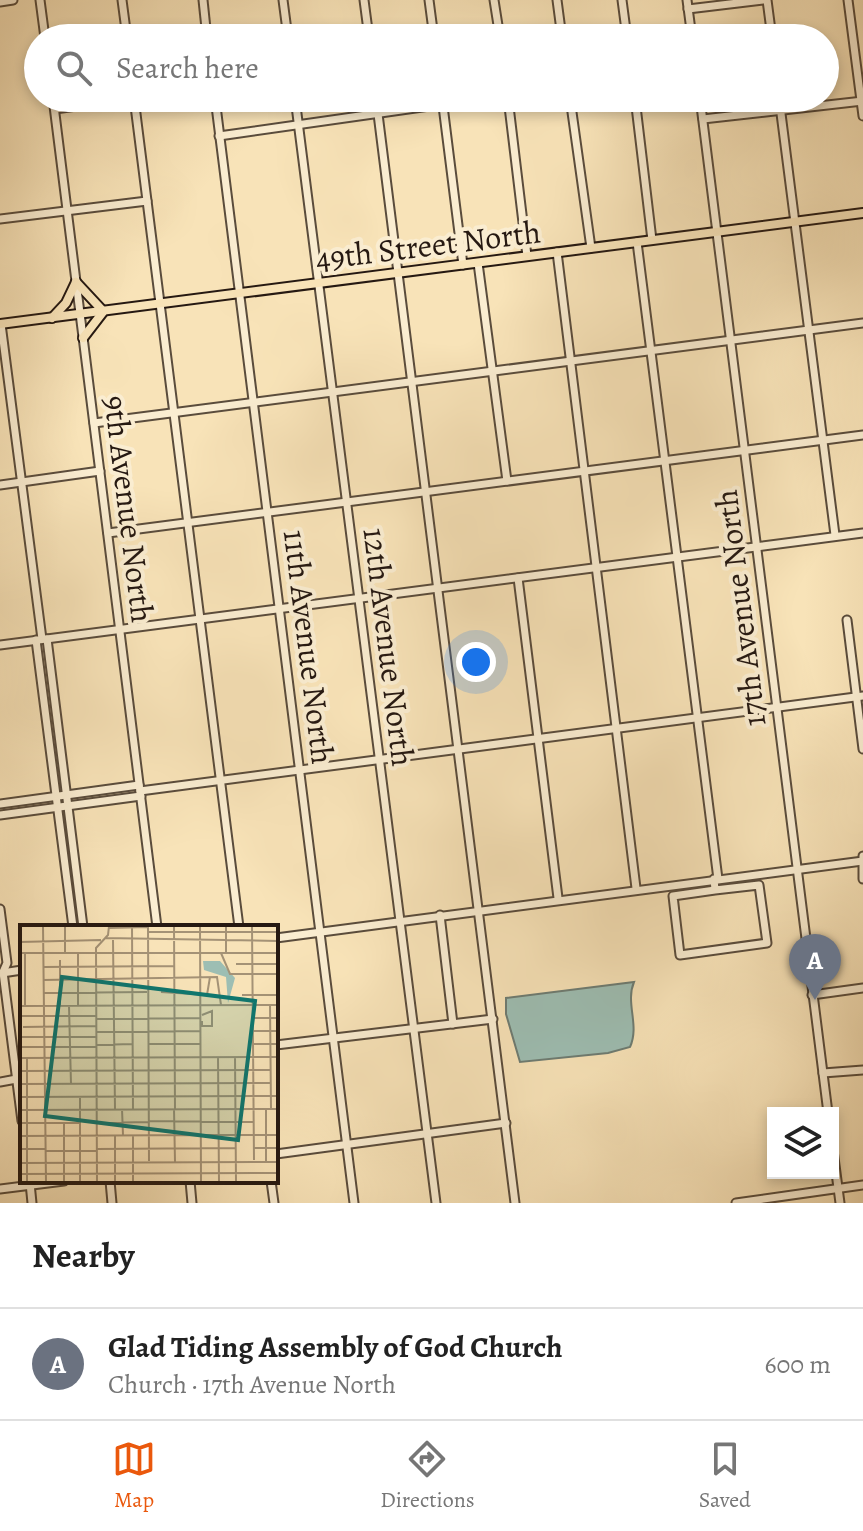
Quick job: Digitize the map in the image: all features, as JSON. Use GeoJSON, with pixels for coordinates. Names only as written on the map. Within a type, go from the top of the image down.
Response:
{"type":"FeatureCollection","features":[{"type":"Feature","properties":{"kind":"main road","name":"49th Street North"},"geometry":{"type":"LineString","coordinates":[[0,324],[863,213]]}},
{"type":"Feature","properties":{"kind":"main road"},"geometry":{"type":"LineString","coordinates":[[52,318],[66,303],[76,282],[103,311],[83,338]]}},
{"type":"Feature","properties":{"kind":"street"},"geometry":{"type":"LineString","coordinates":[[0,2],[13,0]]}},
{"type":"Feature","properties":{"kind":"street"},"geometry":{"type":"LineString","coordinates":[[40,0],[43,24]]}},
{"type":"Feature","properties":{"kind":"street"},"geometry":{"type":"LineString","coordinates":[[122,0],[125,24]]}},
{"type":"Feature","properties":{"kind":"street"},"geometry":{"type":"LineString","coordinates":[[203,0],[206,24]]}},
{"type":"Feature","properties":{"kind":"street"},"geometry":{"type":"LineString","coordinates":[[283,0],[286,24]]}},
{"type":"Feature","properties":{"kind":"street"},"geometry":{"type":"LineString","coordinates":[[364,0],[367,24]]}},
{"type":"Feature","properties":{"kind":"street"},"geometry":{"type":"LineString","coordinates":[[429,0],[432,24]]}},
{"type":"Feature","properties":{"kind":"street"},"geometry":{"type":"LineString","coordinates":[[494,0],[498,24]]}},
{"type":"Feature","properties":{"kind":"street"},"geometry":{"type":"LineString","coordinates":[[557,0],[560,24]]}},
{"type":"Feature","properties":{"kind":"street"},"geometry":{"type":"LineString","coordinates":[[622,0],[625,24]]}},
{"type":"Feature","properties":{"kind":"street"},"geometry":{"type":"LineString","coordinates":[[687,0],[690,24]]}},
{"type":"Feature","properties":{"kind":"street"},"geometry":{"type":"LineString","coordinates":[[688,9],[765,0],[769,24]]}},
{"type":"Feature","properties":{"kind":"street"},"geometry":{"type":"LineString","coordinates":[[848,0],[863,116]]}},
{"type":"Feature","properties":{"kind":"street"},"geometry":{"type":"LineString","coordinates":[[839,104],[862,101]]}},
{"type":"Feature","properties":{"kind":"street","name":"9th Avenue North"},"geometry":{"type":"LineString","coordinates":[[55,112],[157,925]]}},
{"type":"Feature","properties":{"kind":"street"},"geometry":{"type":"LineString","coordinates":[[136,112],[239,925]]}},
{"type":"Feature","properties":{"kind":"street","name":"11th Avenue North"},"geometry":{"type":"LineString","coordinates":[[216,112],[354,1203]]}},
{"type":"Feature","properties":{"kind":"street","name":"12th Avenue North"},"geometry":{"type":"LineString","coordinates":[[297,112],[436,1203]]}},
{"type":"Feature","properties":{"kind":"street"},"geometry":{"type":"LineString","coordinates":[[219,136],[383,112]]}},
{"type":"Feature","properties":{"kind":"street"},"geometry":{"type":"LineString","coordinates":[[443,112],[463,265]]}},
{"type":"Feature","properties":{"kind":"street"},"geometry":{"type":"LineString","coordinates":[[510,112],[527,256]]}},
{"type":"Feature","properties":{"kind":"street"},"geometry":{"type":"LineString","coordinates":[[572,112],[591,248]]}},
{"type":"Feature","properties":{"kind":"street"},"geometry":{"type":"LineString","coordinates":[[637,112],[652,240]]}},
{"type":"Feature","properties":{"kind":"street","name":"17th Avenue North"},"geometry":{"type":"LineString","coordinates":[[702,112],[827,1107]]}},
{"type":"Feature","properties":{"kind":"street"},"geometry":{"type":"LineString","coordinates":[[703,119],[771,112]]}},
{"type":"Feature","properties":{"kind":"street"},"geometry":{"type":"LineString","coordinates":[[781,112],[835,535]]}},
{"type":"Feature","properties":{"kind":"street"},"geometry":{"type":"LineString","coordinates":[[378,113],[515,1203]]}},
{"type":"Feature","properties":{"kind":"street"},"geometry":{"type":"LineString","coordinates":[[0,219],[147,201]]}},
{"type":"Feature","properties":{"kind":"street"},"geometry":{"type":"LineString","coordinates":[[637,242],[667,460],[715,890]]}},
{"type":"Feature","properties":{"kind":"street"},"geometry":{"type":"LineString","coordinates":[[557,252],[636,888]]}},
{"type":"Feature","properties":{"kind":"street"},"geometry":{"type":"LineString","coordinates":[[478,263],[507,481]]}},
{"type":"Feature","properties":{"kind":"street"},"geometry":{"type":"LineString","coordinates":[[94,423],[863,323]]}},
{"type":"Feature","properties":{"kind":"street"},"geometry":{"type":"LineString","coordinates":[[0,324],[41,640],[67,795],[83,925]]}},
{"type":"Feature","properties":{"kind":"street"},"geometry":{"type":"LineString","coordinates":[[108,533],[863,435]]}},
{"type":"Feature","properties":{"kind":"street"},"geometry":{"type":"LineString","coordinates":[[0,485],[100,471]]}},
{"type":"Feature","properties":{"kind":"street"},"geometry":{"type":"LineString","coordinates":[[0,645],[863,533]]}},
{"type":"Feature","properties":{"kind":"street"},"geometry":{"type":"LineString","coordinates":[[518,578],[558,898]]}},
{"type":"Feature","properties":{"kind":"street"},"geometry":{"type":"LineString","coordinates":[[847,620],[860,697],[863,749]]}},
{"type":"Feature","properties":{"kind":"street"},"geometry":{"type":"LineString","coordinates":[[41,640],[57,808],[73,925]]}},
{"type":"Feature","properties":{"kind":"street"},"geometry":{"type":"LineString","coordinates":[[0,815],[220,780],[860,697]]}},
{"type":"Feature","properties":{"kind":"street"},"geometry":{"type":"LineString","coordinates":[[0,804],[56,796],[140,791]]}},
{"type":"Feature","properties":{"kind":"street"},"geometry":{"type":"LineString","coordinates":[[278,938],[862,859],[863,879]]}},
{"type":"Feature","properties":{"kind":"street"},"geometry":{"type":"LineString","coordinates":[[759,885],[767,943],[680,955],[673,896],[715,890],[759,885]]}},
{"type":"Feature","properties":{"kind":"street"},"geometry":{"type":"LineString","coordinates":[[0,909],[7,963],[1,971],[19,1079],[0,1082]]}},
{"type":"Feature","properties":{"kind":"street"},"geometry":{"type":"LineString","coordinates":[[440,915],[453,1024]]}},
{"type":"Feature","properties":{"kind":"street"},"geometry":{"type":"LineString","coordinates":[[812,995],[863,988]]}},
{"type":"Feature","properties":{"kind":"street"},"geometry":{"type":"LineString","coordinates":[[278,1045],[493,1019]]}},
{"type":"Feature","properties":{"kind":"street"},"geometry":{"type":"LineString","coordinates":[[823,1073],[863,1070]]}},
{"type":"Feature","properties":{"kind":"street"},"geometry":{"type":"LineString","coordinates":[[278,1154],[506,1123]]}},
{"type":"Feature","properties":{"kind":"street"},"geometry":{"type":"LineString","coordinates":[[837,1179],[840,1203]]}},
{"type":"Feature","properties":{"kind":"street"},"geometry":{"type":"LineString","coordinates":[[0,1189],[30,1183],[32,1203]]}},
{"type":"Feature","properties":{"kind":"street"},"geometry":{"type":"LineString","coordinates":[[110,1183],[112,1203]]}},
{"type":"Feature","properties":{"kind":"street"},"geometry":{"type":"LineString","coordinates":[[190,1183],[192,1203]]}},
{"type":"Feature","properties":{"kind":"street"},"geometry":{"type":"LineString","coordinates":[[271,1183],[274,1203]]}},
{"type":"Feature","properties":{"kind":"street"},"geometry":{"type":"LineString","coordinates":[[736,1203],[863,1185]]}},
{"type":"Feature","properties":{"kind":"water"},"geometry":{"type":"Polygon","coordinates":[[[634,982],[631,998],[634,1031],[630,1047],[608,1053],[520,1062],[506,1014],[506,998],[634,982]]]}},
{"type":"Feature","properties":{"kind":"place","name":"Glad Tiding Assembly of God Church"},"geometry":{"type":"Point","coordinates":[815,1000]}}]}
